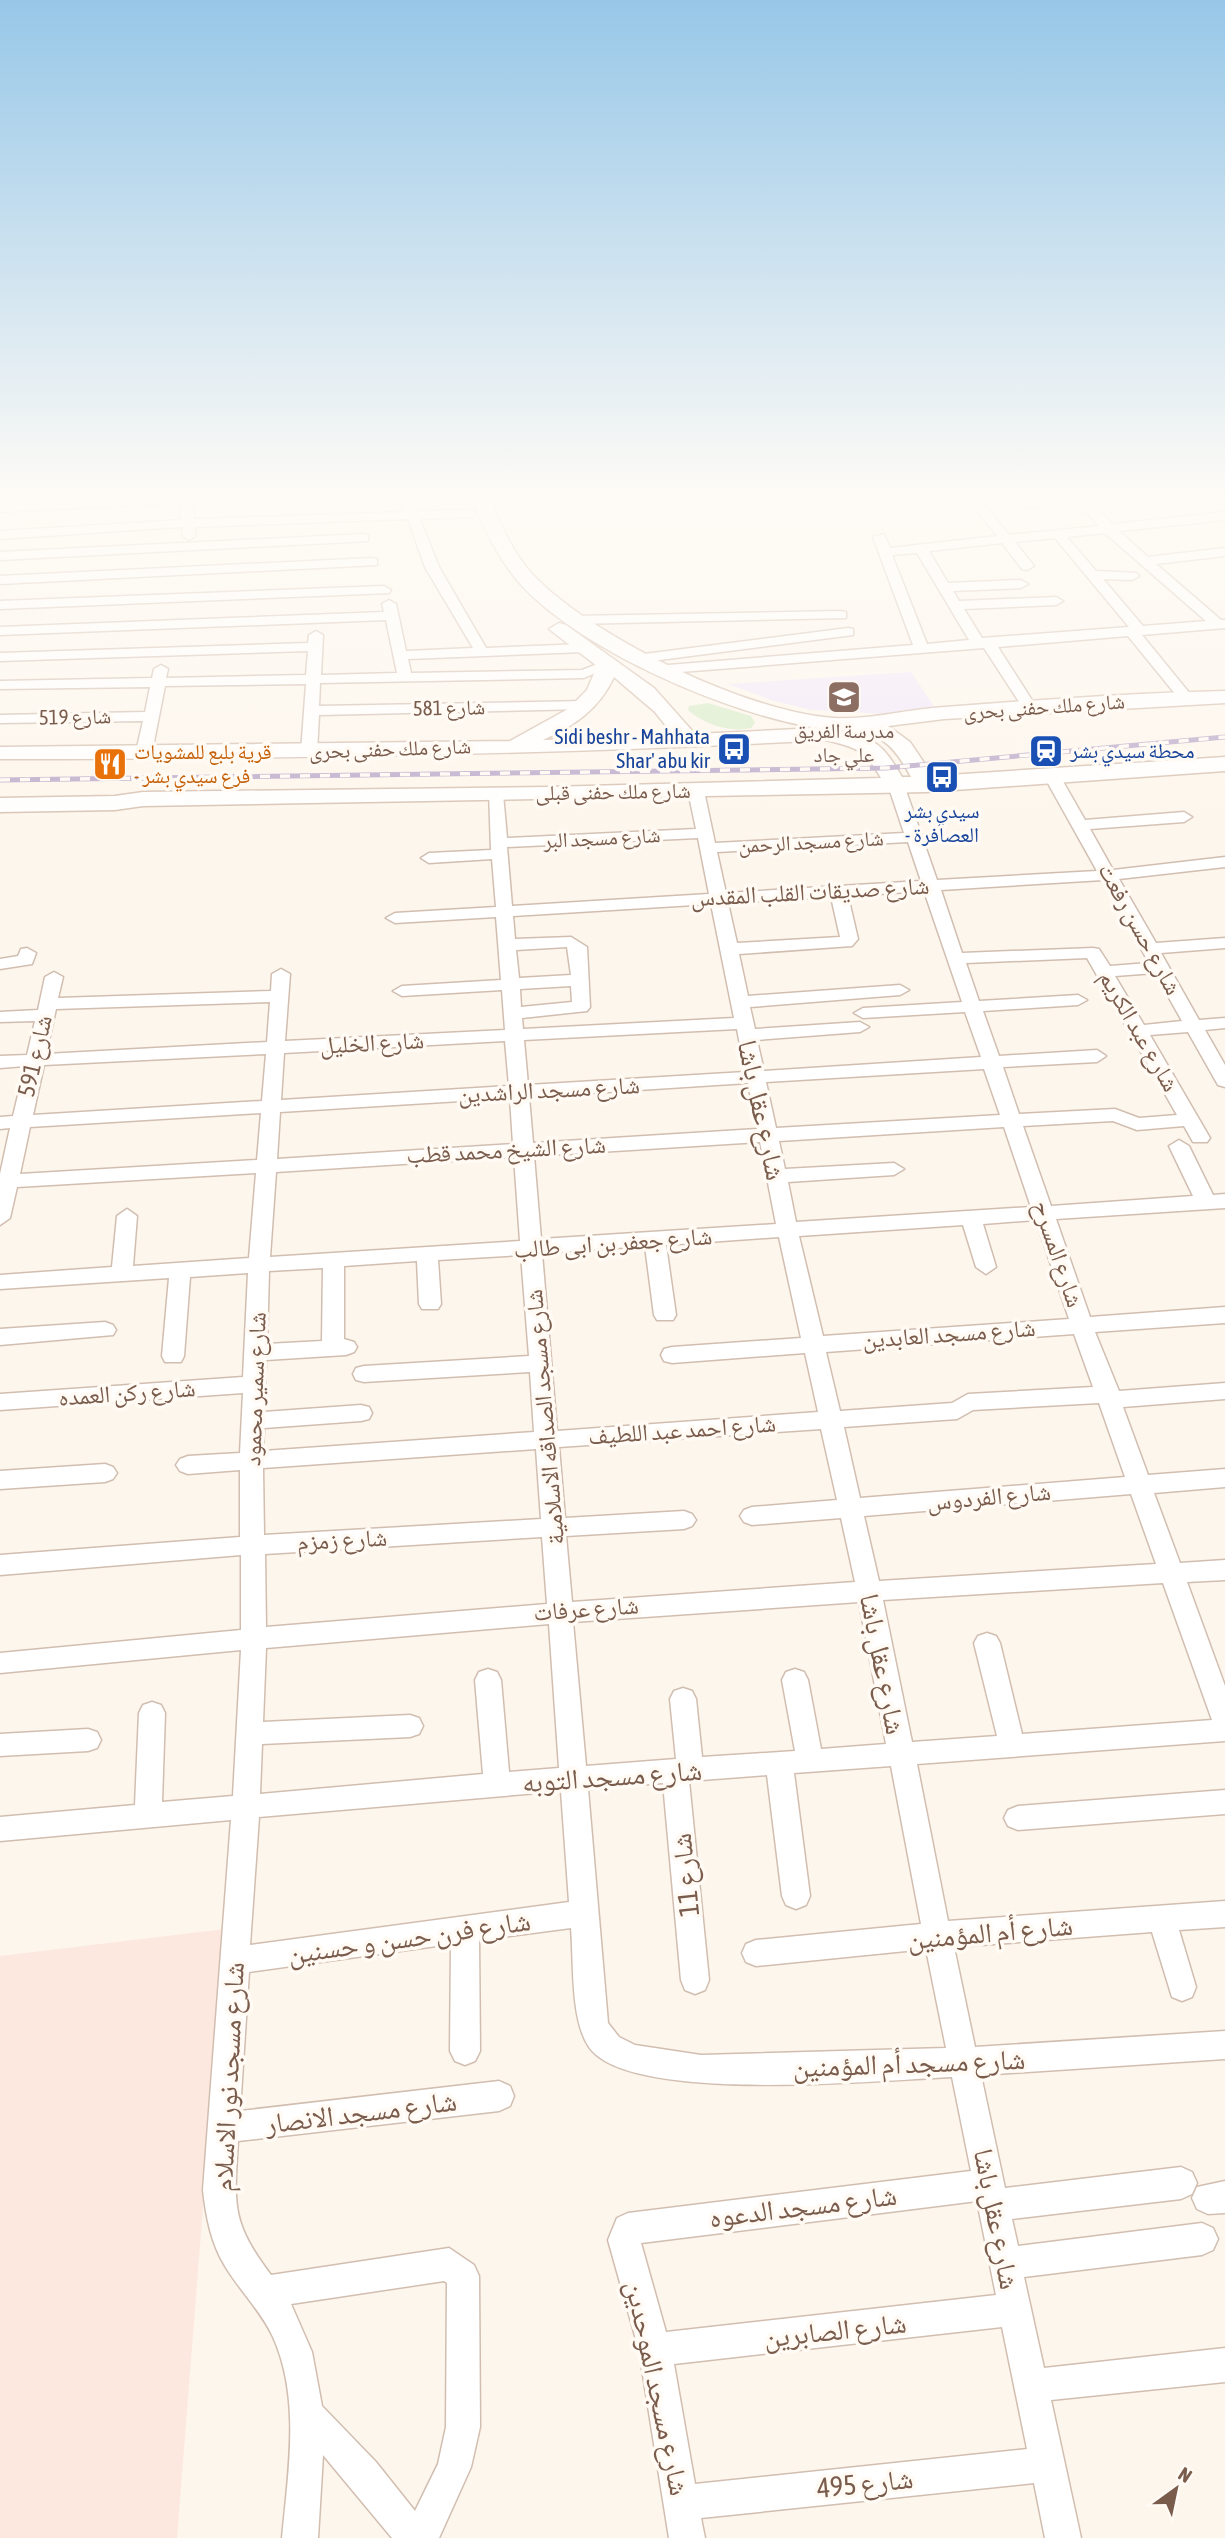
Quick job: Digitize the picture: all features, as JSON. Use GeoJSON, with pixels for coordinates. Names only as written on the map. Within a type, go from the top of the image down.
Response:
{"type":"FeatureCollection","features":[{"type":"Feature","properties":{"kind":"street"},"geometry":{"type":"LineString","coordinates":[[144,752],[157,682],[178,618]]}},
{"type":"Feature","properties":{"kind":"street"},"geometry":{"type":"LineString","coordinates":[[0,631],[331,618]]}},
{"type":"Feature","properties":{"kind":"street"},"geometry":{"type":"LineString","coordinates":[[394,618],[405,677]]}},
{"type":"Feature","properties":{"kind":"street"},"geometry":{"type":"LineString","coordinates":[[461,618],[482,652]]}},
{"type":"Feature","properties":{"kind":"street"},"geometry":{"type":"LineString","coordinates":[[549,618],[584,648],[637,684],[672,717],[689,742]]}},
{"type":"Feature","properties":{"kind":"street"},"geometry":{"type":"LineString","coordinates":[[644,658],[696,634],[815,618]]}},
{"type":"Feature","properties":{"kind":"street"},"geometry":{"type":"LineString","coordinates":[[842,618],[856,652]]}},
{"type":"Feature","properties":{"kind":"street"},"geometry":{"type":"LineString","coordinates":[[909,618],[920,647]]}},
{"type":"Feature","properties":{"kind":"street"},"geometry":{"type":"LineString","coordinates":[[965,618],[1030,708]]}},
{"type":"Feature","properties":{"kind":"street"},"geometry":{"type":"LineString","coordinates":[[1126,618],[1186,698]]}},
{"type":"Feature","properties":{"kind":"street"},"geometry":{"type":"LineString","coordinates":[[309,751],[317,619]]}},
{"type":"Feature","properties":{"kind":"street"},"geometry":{"type":"LineString","coordinates":[[575,620],[696,634],[848,632]]}},
{"type":"Feature","properties":{"kind":"street"},"geometry":{"type":"LineString","coordinates":[[575,620],[716,694],[799,719],[863,723],[882,731],[904,746],[927,785]]}},
{"type":"Feature","properties":{"kind":"street"},"geometry":{"type":"LineString","coordinates":[[637,684],[664,684],[673,671],[856,652],[1222,624]]}},
{"type":"Feature","properties":{"kind":"street"},"geometry":{"type":"LineString","coordinates":[[1184,627],[1199,643]]}},
{"type":"Feature","properties":{"kind":"street"},"geometry":{"type":"LineString","coordinates":[[0,657],[315,647]]}},
{"type":"Feature","properties":{"kind":"street"},"geometry":{"type":"LineString","coordinates":[[402,655],[584,648]]}},
{"type":"Feature","properties":{"kind":"street"},"geometry":{"type":"LineString","coordinates":[[0,711],[5,685],[584,674],[608,664]]}},
{"type":"Feature","properties":{"kind":"street"},"geometry":{"type":"LineString","coordinates":[[506,746],[552,728],[586,705],[605,678],[608,664]]}},
{"type":"Feature","properties":{"kind":"street"},"geometry":{"type":"LineString","coordinates":[[672,717],[677,707],[685,702],[716,694]]}},
{"type":"Feature","properties":{"kind":"street"},"geometry":{"type":"LineString","coordinates":[[716,694],[722,703],[750,714],[780,736]]}},
{"type":"Feature","properties":{"kind":"street","name":"شارع ملك حفنى بحرى"},"geometry":{"type":"LineString","coordinates":[[863,723],[921,715],[1225,697]]}},
{"type":"Feature","properties":{"kind":"street","name":"شارع 581"},"geometry":{"type":"LineString","coordinates":[[311,710],[586,705]]}},
{"type":"Feature","properties":{"kind":"street","name":"شارع 519"},"geometry":{"type":"LineString","coordinates":[[0,719],[151,716]]}},
{"type":"Feature","properties":{"kind":"street","name":"شارع ملك حفنى بحرى"},"geometry":{"type":"LineString","coordinates":[[0,753],[309,751],[689,742],[826,734],[865,743],[878,754],[896,786]]}},
{"type":"Feature","properties":{"kind":"street","name":"شارع ملك حفنى قبلى"},"geometry":{"type":"LineString","coordinates":[[0,805],[115,803],[143,799],[927,785],[1053,779],[1225,764]]}},
{"type":"Feature","properties":{"kind":"street","name":"شارع حسن رفعت"},"geometry":{"type":"LineString","coordinates":[[1053,779],[1225,1081]]}},
{"type":"Feature","properties":{"kind":"street","name":"شارع المسرح"},"geometry":{"type":"LineString","coordinates":[[896,786],[1082,1325],[1111,1397],[1225,1721]]}},
{"type":"Feature","properties":{"kind":"street","name":"شارع عقل باشا"},"geometry":{"type":"LineString","coordinates":[[695,791],[776,1176],[869,1589],[937,1935],[1063,2538]]}},
{"type":"Feature","properties":{"kind":"street","name":"شارع مسجد الصداقه الاسلامية"},"geometry":{"type":"LineString","coordinates":[[495,794],[593,2023],[598,2039]]}},
{"type":"Feature","properties":{"kind":"street"},"geometry":{"type":"LineString","coordinates":[[1081,825],[1184,817]]}},
{"type":"Feature","properties":{"kind":"street","name":"شارع مسجد الرحمن"},"geometry":{"type":"LineString","coordinates":[[706,840],[914,837]]}},
{"type":"Feature","properties":{"kind":"street","name":"شارع مسجد البر"},"geometry":{"type":"LineString","coordinates":[[499,848],[706,840]]}},
{"type":"Feature","properties":{"kind":"street"},"geometry":{"type":"LineString","coordinates":[[429,858],[499,848]]}},
{"type":"Feature","properties":{"kind":"street","name":"شارع صديقات القلب المقدس"},"geometry":{"type":"LineString","coordinates":[[395,918],[504,909],[1110,875],[1225,862]]}},
{"type":"Feature","properties":{"kind":"street"},"geometry":{"type":"LineString","coordinates":[[729,949],[846,942],[849,939],[838,890]]}},
{"type":"Feature","properties":{"kind":"street"},"geometry":{"type":"LineString","coordinates":[[507,945],[575,943],[578,947],[582,1004],[577,1009],[513,1024]]}},
{"type":"Feature","properties":{"kind":"street"},"geometry":{"type":"LineString","coordinates":[[1152,949],[1225,943]]}},
{"type":"Feature","properties":{"kind":"street","name":"شارع عبد الكريم"},"geometry":{"type":"LineString","coordinates":[[956,958],[1090,952],[1096,956],[1200,1138]]}},
{"type":"Feature","properties":{"kind":"street"},"geometry":{"type":"LineString","coordinates":[[0,964],[20,963],[26,960],[27,953]]}},
{"type":"Feature","properties":{"kind":"street"},"geometry":{"type":"LineString","coordinates":[[1105,972],[1161,967]]}},
{"type":"Feature","properties":{"kind":"street","name":"شارع 591"},"geometry":{"type":"LineString","coordinates":[[0,1218],[4,1182],[54,977]]}},
{"type":"Feature","properties":{"kind":"street"},"geometry":{"type":"LineString","coordinates":[[402,991],[580,980]]}},
{"type":"Feature","properties":{"kind":"street","name":"شارع سمير محمود"},"geometry":{"type":"LineString","coordinates":[[46,1010],[281,985],[259,1266],[252,1422],[254,1637],[246,1805]]}},
{"type":"Feature","properties":{"kind":"street"},"geometry":{"type":"LineString","coordinates":[[743,1020],[900,990]]}},
{"type":"Feature","properties":{"kind":"street"},"geometry":{"type":"LineString","coordinates":[[743,1020],[862,1020],[974,1006],[1078,1000]]}},
{"type":"Feature","properties":{"kind":"street"},"geometry":{"type":"LineString","coordinates":[[0,1017],[46,1010]]}},
{"type":"Feature","properties":{"kind":"street","name":"شارع الخليل"},"geometry":{"type":"LineString","coordinates":[[0,1062],[276,1048],[513,1024],[743,1020]]}},
{"type":"Feature","properties":{"kind":"street"},"geometry":{"type":"LineString","coordinates":[[1139,1031],[1225,1023]]}},
{"type":"Feature","properties":{"kind":"street","name":"شارع مسجد الراشدين"},"geometry":{"type":"LineString","coordinates":[[0,1123],[1097,1056]]}},
{"type":"Feature","properties":{"kind":"street","name":"شارع عبد الكريم"},"geometry":{"type":"LineString","coordinates":[[1013,1120],[1115,1115],[1138,1124],[1189,1119]]}},
{"type":"Feature","properties":{"kind":"street","name":"شارع الشيخ محمد قطب"},"geometry":{"type":"LineString","coordinates":[[4,1182],[1013,1120]]}},
{"type":"Feature","properties":{"kind":"street"},"geometry":{"type":"LineString","coordinates":[[1179,1146],[1216,1201]]}},
{"type":"Feature","properties":{"kind":"street"},"geometry":{"type":"LineString","coordinates":[[776,1176],[894,1169]]}},
{"type":"Feature","properties":{"kind":"street","name":"شارع جعفر بن ابى طالب"},"geometry":{"type":"LineString","coordinates":[[0,1282],[531,1249],[1216,1201]]}},
{"type":"Feature","properties":{"kind":"street"},"geometry":{"type":"LineString","coordinates":[[122,1274],[127,1216]]}},
{"type":"Feature","properties":{"kind":"street"},"geometry":{"type":"LineString","coordinates":[[971,1218],[986,1268]]}},
{"type":"Feature","properties":{"kind":"street"},"geometry":{"type":"LineString","coordinates":[[655,1240],[665,1315]]}},
{"type":"Feature","properties":{"kind":"street"},"geometry":{"type":"LineString","coordinates":[[427,1255],[430,1304]]}},
{"type":"Feature","properties":{"kind":"street"},"geometry":{"type":"LineString","coordinates":[[255,1353],[339,1347],[334,1261]]}},
{"type":"Feature","properties":{"kind":"street"},"geometry":{"type":"LineString","coordinates":[[173,1356],[180,1271]]}},
{"type":"Feature","properties":{"kind":"street","name":"شارع مسجد العابدين"},"geometry":{"type":"LineString","coordinates":[[673,1355],[1225,1315]]}},
{"type":"Feature","properties":{"kind":"street"},"geometry":{"type":"LineString","coordinates":[[0,1337],[105,1330]]}},
{"type":"Feature","properties":{"kind":"street"},"geometry":{"type":"LineString","coordinates":[[364,1374],[541,1363]]}},
{"type":"Feature","properties":{"kind":"street","name":"شارع ركن العمده"},"geometry":{"type":"LineString","coordinates":[[0,1402],[254,1384]]}},
{"type":"Feature","properties":{"kind":"street","name":"شارع احمد عبد اللطيف"},"geometry":{"type":"LineString","coordinates":[[188,1465],[957,1411],[968,1402],[1225,1391]]}},
{"type":"Feature","properties":{"kind":"street"},"geometry":{"type":"LineString","coordinates":[[252,1422],[361,1413]]}},
{"type":"Feature","properties":{"kind":"street"},"geometry":{"type":"LineString","coordinates":[[0,1480],[106,1473]]}},
{"type":"Feature","properties":{"kind":"street","name":"شارع الفردوس"},"geometry":{"type":"LineString","coordinates":[[752,1516],[1225,1478]]}},
{"type":"Feature","properties":{"kind":"street","name":"شارع زمزم"},"geometry":{"type":"LineString","coordinates":[[0,1565],[253,1545],[684,1520]]}},
{"type":"Feature","properties":{"kind":"street","name":"شارع عرفات"},"geometry":{"type":"LineString","coordinates":[[0,1663],[254,1637],[561,1611],[869,1589],[1225,1570]]}},
{"type":"Feature","properties":{"kind":"street"},"geometry":{"type":"LineString","coordinates":[[987,1643],[1013,1745]]}},
{"type":"Feature","properties":{"kind":"street"},"geometry":{"type":"LineString","coordinates":[[795,1679],[810,1761]]}},
{"type":"Feature","properties":{"kind":"street"},"geometry":{"type":"LineString","coordinates":[[488,1680],[497,1784]]}},
{"type":"Feature","properties":{"kind":"street","name":"شارع 11"},"geometry":{"type":"LineString","coordinates":[[683,1699],[682,1770],[695,1980]]}},
{"type":"Feature","properties":{"kind":"street"},"geometry":{"type":"LineString","coordinates":[[148,1815],[152,1713]]}},
{"type":"Feature","properties":{"kind":"street"},"geometry":{"type":"LineString","coordinates":[[249,1734],[410,1726]]}},
{"type":"Feature","properties":{"kind":"street","name":"شارع مسجد التوبه"},"geometry":{"type":"LineString","coordinates":[[0,1829],[497,1784],[1225,1730]]}},
{"type":"Feature","properties":{"kind":"street"},"geometry":{"type":"LineString","coordinates":[[0,1745],[88,1740]]}},
{"type":"Feature","properties":{"kind":"street"},"geometry":{"type":"LineString","coordinates":[[779,1763],[796,1896]]}},
{"type":"Feature","properties":{"kind":"street"},"geometry":{"type":"LineString","coordinates":[[1018,1818],[1225,1802]]}},
{"type":"Feature","properties":{"kind":"street","name":"شارع مسجد نور الاسلام"},"geometry":{"type":"LineString","coordinates":[[246,1805],[219,2190],[223,2224],[236,2255],[265,2292],[286,2328],[301,2369],[309,2416],[300,2538]]}},
{"type":"Feature","properties":{"kind":"street","name":"شارع فرن حسن و حسنين"},"geometry":{"type":"LineString","coordinates":[[233,1961],[584,1913]]}},
{"type":"Feature","properties":{"kind":"street","name":"شارع أم المؤمنين"},"geometry":{"type":"LineString","coordinates":[[756,1953],[937,1935],[1225,1914]]}},
{"type":"Feature","properties":{"kind":"street"},"geometry":{"type":"LineString","coordinates":[[1162,1919],[1182,1987]]}},
{"type":"Feature","properties":{"kind":"street"},"geometry":{"type":"LineString","coordinates":[[465,1929],[465,2051]]}},
{"type":"Feature","properties":{"kind":"street","name":"شارع مسجد أم المؤمنين"},"geometry":{"type":"LineString","coordinates":[[598,2039],[613,2050],[637,2060],[701,2069],[965,2064],[1225,2045]]}},
{"type":"Feature","properties":{"kind":"street","name":"شارع مسجد الانصار"},"geometry":{"type":"LineString","coordinates":[[223,2129],[499,2096]]}},
{"type":"Feature","properties":{"kind":"street","name":"شارع مسجد الدعوه"},"geometry":{"type":"LineString","coordinates":[[624,2239],[628,2229],[633,2226],[992,2195],[1181,2183]]}},
{"type":"Feature","properties":{"kind":"street","name":"شارع مسجد الموحدين"},"geometry":{"type":"LineString","coordinates":[[624,2239],[655,2350],[688,2538]]}},
{"type":"Feature","properties":{"kind":"street"},"geometry":{"type":"LineString","coordinates":[[1006,2263],[1202,2239]]}},
{"type":"Feature","properties":{"kind":"street"},"geometry":{"type":"LineString","coordinates":[[265,2292],[449,2264],[457,2268],[463,2276],[463,2427],[454,2467],[421,2538]]}},
{"type":"Feature","properties":{"kind":"street","name":"شارع الصابرين"},"geometry":{"type":"LineString","coordinates":[[655,2350],[1015,2309]]}},
{"type":"Feature","properties":{"kind":"street"},"geometry":{"type":"LineString","coordinates":[[1030,2386],[1225,2365]]}},
{"type":"Feature","properties":{"kind":"street"},"geometry":{"type":"LineString","coordinates":[[309,2416],[348,2454],[384,2496],[413,2538]]}},
{"type":"Feature","properties":{"kind":"street","name":"شارع 495"},"geometry":{"type":"LineString","coordinates":[[683,2503],[1047,2464]]}},
{"type":"Feature","properties":{"kind":"shaded area","name":"مدرسة الفريق علي جاد"},"geometry":{"type":"Polygon","coordinates":[[[911,672],[935,708],[886,714],[812,710],[774,701],[728,684],[911,672]]]}},
{"type":"Feature","properties":{"kind":"shaded area"},"geometry":{"type":"Polygon","coordinates":[[[225,1929],[177,2538],[0,2538],[0,1956],[225,1929]]]}},
{"type":"Feature","properties":{"kind":"green space"},"geometry":{"type":"Polygon","coordinates":[[[708,703],[751,716],[755,723],[751,728],[726,728],[701,719],[688,710],[689,706],[708,703]]]}},
{"type":"Feature","properties":{"kind":"railway"},"geometry":{"type":"LineString","coordinates":[[0,780],[886,768],[1225,737]]}},
{"type":"Feature","properties":{"kind":"place","name":"مدرسة الفريق علي جاد"},"geometry":{"type":"Point","coordinates":[844,697]}},
{"type":"Feature","properties":{"kind":"place","name":"Sidi beshr - Mahhata Shar' abu kir"},"geometry":{"type":"Point","coordinates":[734,749]}},
{"type":"Feature","properties":{"kind":"place","name":"محطة سيدي بشر"},"geometry":{"type":"Point","coordinates":[1046,751]}},
{"type":"Feature","properties":{"kind":"place","name":"قرية بلبع للمشويات - فرع سيدي بشر"},"geometry":{"type":"Point","coordinates":[110,764]}},
{"type":"Feature","properties":{"kind":"place","name":"سيدي بشر - العصافرة"},"geometry":{"type":"Point","coordinates":[942,777]}}]}
